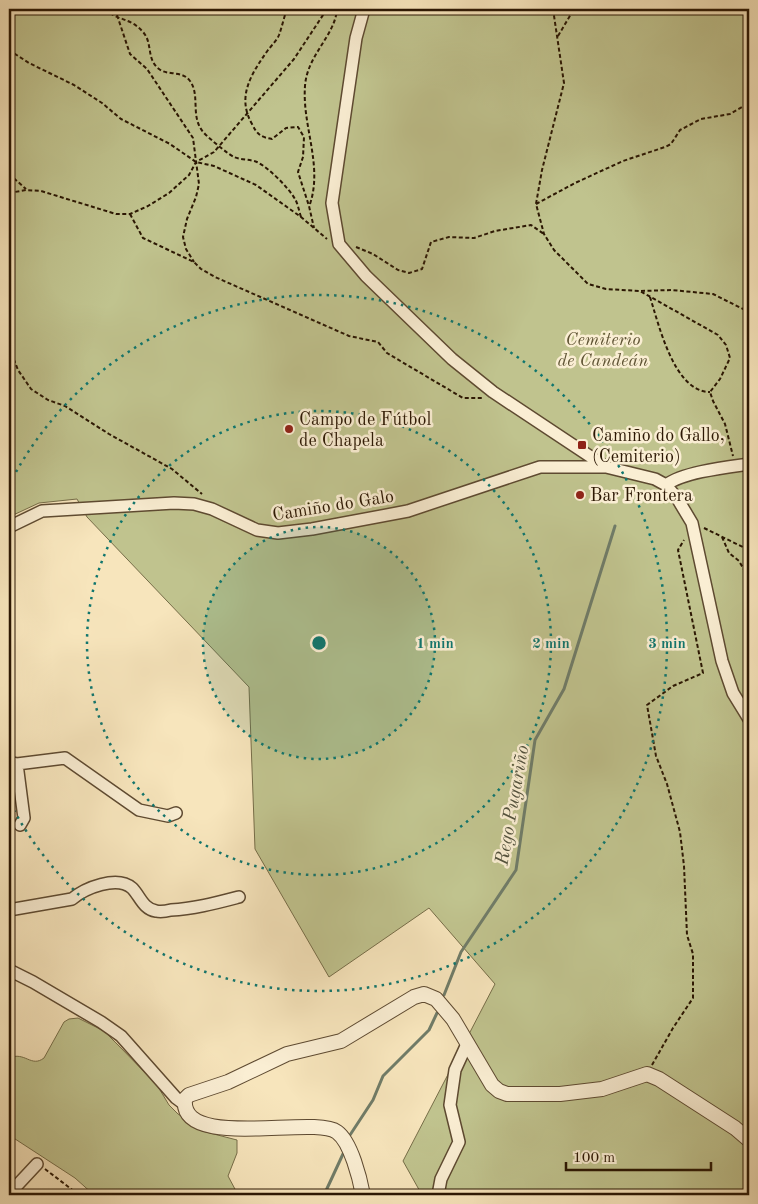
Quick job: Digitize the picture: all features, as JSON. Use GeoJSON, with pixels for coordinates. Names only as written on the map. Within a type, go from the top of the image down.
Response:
{"type":"FeatureCollection","features":[{"type":"Feature","properties":{"kind":"street"},"geometry":{"type":"LineString","coordinates":[[364,9],[356,38],[332,203],[340,244],[366,276],[452,359],[494,392],[606,467],[655,479],[666,484],[677,498],[693,527],[722,661],[733,693],[749,719]]}},
{"type":"Feature","properties":{"kind":"street"},"geometry":{"type":"LineString","coordinates":[[666,484],[672,480],[690,475],[749,464]]}},
{"type":"Feature","properties":{"kind":"street","name":"Camiño do Galo"},"geometry":{"type":"LineString","coordinates":[[9,527],[42,511],[174,503],[194,504],[212,509],[256,530],[278,533],[312,529],[408,511],[540,467],[606,467]]}},
{"type":"Feature","properties":{"kind":"street"},"geometry":{"type":"LineString","coordinates":[[20,825],[24,818],[13,763],[65,758],[139,810],[168,816],[176,813]]}},
{"type":"Feature","properties":{"kind":"street"},"geometry":{"type":"LineString","coordinates":[[9,910],[72,899],[80,892],[96,885],[120,883],[131,887],[146,907],[156,911],[188,910],[239,897]]}},
{"type":"Feature","properties":{"kind":"street"},"geometry":{"type":"LineString","coordinates":[[9,970],[92,1017],[120,1036],[164,1082],[176,1098],[184,1104]]}},
{"type":"Feature","properties":{"kind":"street"},"geometry":{"type":"LineString","coordinates":[[363,1195],[360,1180],[348,1147],[342,1136],[336,1131],[327,1128],[304,1127],[235,1129],[197,1121],[186,1111],[185,1099],[189,1095],[228,1082],[287,1054],[341,1041],[414,996],[424,994],[436,999],[453,1020],[492,1085],[499,1091],[507,1094],[560,1094],[602,1089],[647,1074],[674,1088],[735,1128],[749,1140]]}},
{"type":"Feature","properties":{"kind":"street"},"geometry":{"type":"LineString","coordinates":[[438,1195],[441,1179],[459,1142],[450,1105],[455,1070],[468,1044]]}},
{"type":"Feature","properties":{"kind":"street"},"geometry":{"type":"LineString","coordinates":[[9,1194],[37,1164]]}},
{"type":"Feature","properties":{"kind":"path"},"geometry":{"type":"LineString","coordinates":[[105,9],[117,17],[134,22],[144,33],[148,40],[152,61],[157,67],[165,73],[185,76],[190,82],[194,90],[196,119],[202,132],[232,156],[256,162],[270,171],[295,199],[301,217]]}},
{"type":"Feature","properties":{"kind":"path"},"geometry":{"type":"LineString","coordinates":[[115,9],[130,54],[147,69],[193,138],[198,184],[196,196],[186,219],[184,237],[186,249],[194,262]]}},
{"type":"Feature","properties":{"kind":"path"},"geometry":{"type":"LineString","coordinates":[[286,9],[278,36],[252,72],[245,98],[247,115],[258,134],[263,138],[272,139],[286,128],[298,127],[304,137],[298,172],[314,229]]}},
{"type":"Feature","properties":{"kind":"path"},"geometry":{"type":"LineString","coordinates":[[9,193],[26,190],[41,191],[116,214],[130,214],[148,206],[169,193],[188,175],[196,162],[214,152],[220,146],[294,59],[327,9]]}},
{"type":"Feature","properties":{"kind":"path"},"geometry":{"type":"LineString","coordinates":[[309,206],[314,192],[315,167],[307,115],[305,86],[310,61],[336,18],[337,9]]}},
{"type":"Feature","properties":{"kind":"path"},"geometry":{"type":"LineString","coordinates":[[553,9],[564,83],[542,170],[536,204],[544,234],[554,250],[588,284],[606,289],[670,290],[713,294],[749,312]]}},
{"type":"Feature","properties":{"kind":"path"},"geometry":{"type":"LineString","coordinates":[[558,36],[574,9]]}},
{"type":"Feature","properties":{"kind":"path"},"geometry":{"type":"LineString","coordinates":[[9,50],[29,63],[74,84],[121,118],[170,144],[196,162],[214,166],[256,185],[301,217],[329,240],[354,246],[373,254],[398,270],[409,273],[422,269],[431,242],[449,237],[474,238],[495,231],[531,225],[544,234]]}},
{"type":"Feature","properties":{"kind":"path"},"geometry":{"type":"LineString","coordinates":[[536,204],[575,183],[623,161],[671,144],[680,130],[701,118],[730,114],[749,103]]}},
{"type":"Feature","properties":{"kind":"path"},"geometry":{"type":"LineString","coordinates":[[9,174],[26,190]]}},
{"type":"Feature","properties":{"kind":"path"},"geometry":{"type":"LineString","coordinates":[[130,214],[143,238],[194,262],[215,277],[349,336],[378,342],[397,359],[463,398],[482,398],[494,392]]}},
{"type":"Feature","properties":{"kind":"path"},"geometry":{"type":"LineString","coordinates":[[640,291],[718,335],[726,345],[730,358],[720,380],[710,392]]}},
{"type":"Feature","properties":{"kind":"path"},"geometry":{"type":"LineString","coordinates":[[650,297],[674,363],[688,382],[701,392],[710,392]]}},
{"type":"Feature","properties":{"kind":"path"},"geometry":{"type":"LineString","coordinates":[[9,347],[18,370],[31,389],[48,400],[65,406],[108,434],[172,469],[200,491],[212,509]]}},
{"type":"Feature","properties":{"kind":"path"},"geometry":{"type":"LineString","coordinates":[[710,392],[713,402],[725,424],[734,466]]}},
{"type":"Feature","properties":{"kind":"path"},"geometry":{"type":"LineString","coordinates":[[647,1074],[673,1028],[694,998],[693,954],[687,935],[684,866],[680,832],[668,784],[656,756],[647,705],[673,686],[703,673],[678,550],[693,527],[699,526],[749,550]]}},
{"type":"Feature","properties":{"kind":"path"},"geometry":{"type":"LineString","coordinates":[[721,537],[729,553],[739,561],[749,578]]}},
{"type":"Feature","properties":{"kind":"path"},"geometry":{"type":"LineString","coordinates":[[37,1164],[79,1195]]}},
{"type":"Feature","properties":{"kind":"green space","name":"Cemiterio de Candeán"},"geometry":{"type":"Polygon","coordinates":[[[9,9],[749,9],[749,1195],[422,1195],[403,1161],[495,984],[429,908],[329,977],[255,849],[249,687],[87,517],[77,499],[39,503],[9,517],[9,9]]]}},
{"type":"Feature","properties":{"kind":"green space"},"geometry":{"type":"Polygon","coordinates":[[[78,1018],[104,1031],[157,1085],[169,1105],[178,1114],[202,1131],[237,1140],[237,1153],[228,1176],[236,1191],[247,1195],[94,1195],[75,1178],[9,1135],[9,1058],[19,1056],[31,1061],[39,1061],[44,1058],[64,1022],[69,1019],[78,1018]]]}},
{"type":"Feature","properties":{"kind":"waterway","name":"Rego Pugariño"},"geometry":{"type":"LineString","coordinates":[[444,995],[461,952],[516,870],[535,740],[564,689],[615,526]]}},
{"type":"Feature","properties":{"kind":"waterway","name":"Rego Pugariño"},"geometry":{"type":"LineString","coordinates":[[350,1135],[373,1100],[383,1076],[429,1030],[437,1013]]}},
{"type":"Feature","properties":{"kind":"waterway","name":"Rego Pugariño"},"geometry":{"type":"LineString","coordinates":[[324,1195],[343,1154]]}},
{"type":"Feature","properties":{"kind":"place","name":"Campo de Fútbol de Chapela"},"geometry":{"type":"Point","coordinates":[289,429]}},
{"type":"Feature","properties":{"kind":"place","name":"Camiño do Gallo, (Cemiterio)"},"geometry":{"type":"Point","coordinates":[582,445]}},
{"type":"Feature","properties":{"kind":"place","name":"Bar Frontera"},"geometry":{"type":"Point","coordinates":[580,495]}}]}
